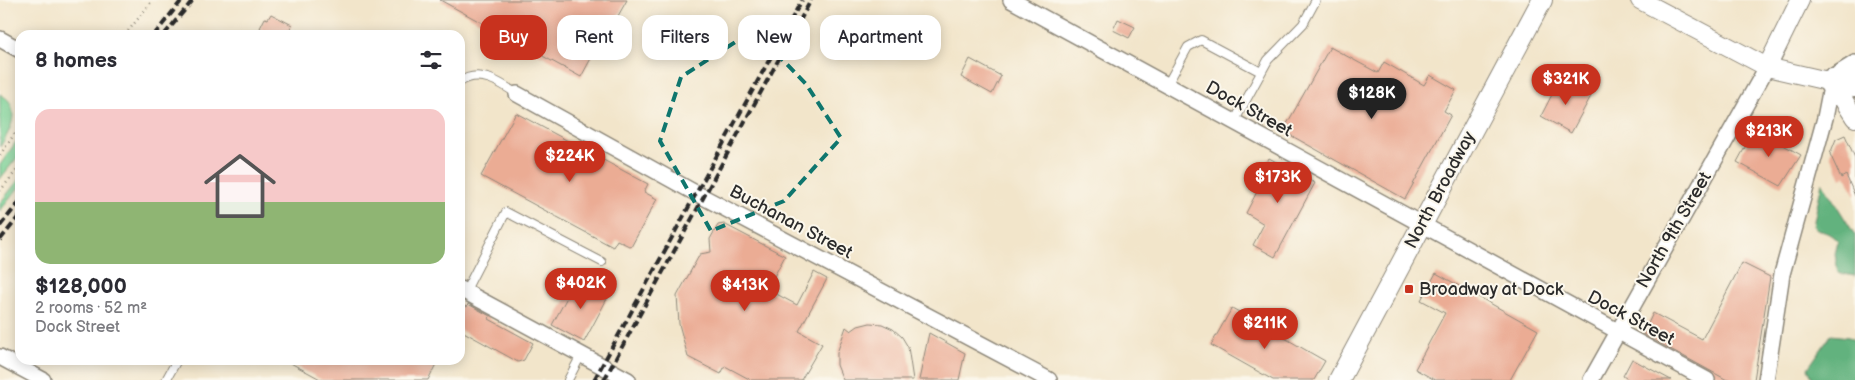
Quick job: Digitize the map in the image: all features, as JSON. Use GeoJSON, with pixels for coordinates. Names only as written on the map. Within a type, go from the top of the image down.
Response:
{"type":"FeatureCollection","features":[{"type":"Feature","properties":{"kind":"main road","name":"North Broadway"},"geometry":{"type":"LineString","coordinates":[[1339,380],[1542,0]]}},
{"type":"Feature","properties":{"kind":"street","name":"Dock Street"},"geometry":{"type":"LineString","coordinates":[[1010,0],[1707,380]]}},
{"type":"Feature","properties":{"kind":"street"},"geometry":{"type":"LineString","coordinates":[[1640,0],[1767,66],[1843,83]]}},
{"type":"Feature","properties":{"kind":"street","name":"North 9th Street"},"geometry":{"type":"LineString","coordinates":[[1591,380],[1767,66],[1800,0]]}},
{"type":"Feature","properties":{"kind":"street"},"geometry":{"type":"LineString","coordinates":[[0,39],[15,47]]}},
{"type":"Feature","properties":{"kind":"street"},"geometry":{"type":"LineString","coordinates":[[1855,63],[1839,73],[1855,118]]}},
{"type":"Feature","properties":{"kind":"street"},"geometry":{"type":"LineString","coordinates":[[1766,380],[1782,274],[1825,118],[1843,83]]}},
{"type":"Feature","properties":{"kind":"street","name":"Buchanan Street"},"geometry":{"type":"LineString","coordinates":[[517,94],[690,190],[1048,380]]}},
{"type":"Feature","properties":{"kind":"street"},"geometry":{"type":"LineString","coordinates":[[465,292],[628,380]]}},
{"type":"Feature","properties":{"kind":"street"},"geometry":{"type":"LineString","coordinates":[[0,357],[43,380]]}},
{"type":"Feature","properties":{"kind":"lane"},"geometry":{"type":"LineString","coordinates":[[1234,122],[1268,60],[1303,24],[1316,0]]}},
{"type":"Feature","properties":{"kind":"lane"},"geometry":{"type":"LineString","coordinates":[[1167,85],[1188,47],[1201,40],[1262,72]]}},
{"type":"Feature","properties":{"kind":"lane"},"geometry":{"type":"LineString","coordinates":[[465,79],[475,76],[490,78],[517,94]]}},
{"type":"Feature","properties":{"kind":"lane"},"geometry":{"type":"LineString","coordinates":[[465,285],[506,212],[602,262]]}},
{"type":"Feature","properties":{"kind":"lane"},"geometry":{"type":"LineString","coordinates":[[568,380],[581,355]]}},
{"type":"Feature","properties":{"kind":"lane"},"geometry":{"type":"LineString","coordinates":[[166,380],[174,365]]}},
{"type":"Feature","properties":{"kind":"path"},"geometry":{"type":"LineString","coordinates":[[129,30],[153,0]]}},
{"type":"Feature","properties":{"kind":"path"},"geometry":{"type":"LineString","coordinates":[[0,155],[15,133]]}},
{"type":"Feature","properties":{"kind":"path"},"geometry":{"type":"LineString","coordinates":[[0,191],[15,172]]}},
{"type":"Feature","properties":{"kind":"highlighted area"},"geometry":{"type":"Polygon","coordinates":[[[754,30],[806,84],[841,138],[784,201],[711,231],[660,141],[681,77],[754,30]]]}},
{"type":"Feature","properties":{"kind":"green space"},"geometry":{"type":"Polygon","coordinates":[[[0,94],[9,101],[12,107],[13,119],[0,147],[0,94]]]}},
{"type":"Feature","properties":{"kind":"green space"},"geometry":{"type":"Polygon","coordinates":[[[15,143],[15,160],[0,179],[0,165],[15,143]]]}},
{"type":"Feature","properties":{"kind":"green space"},"geometry":{"type":"Polygon","coordinates":[[[1822,182],[1855,235],[1855,276],[1838,273],[1835,254],[1838,242],[1831,235],[1813,226],[1822,182]]]}},
{"type":"Feature","properties":{"kind":"green space"},"geometry":{"type":"Polygon","coordinates":[[[15,184],[15,192],[0,211],[0,203],[15,184]]]}},
{"type":"Feature","properties":{"kind":"green space"},"geometry":{"type":"Polygon","coordinates":[[[1831,335],[1849,337],[1855,341],[1855,380],[1813,380],[1808,368],[1831,335]]]}},
{"type":"Feature","properties":{"kind":"building"},"geometry":{"type":"Polygon","coordinates":[[[440,0],[627,0],[619,15],[557,15],[557,60],[590,60],[581,77],[547,58],[547,15],[480,15],[480,22],[440,0]]]}},
{"type":"Feature","properties":{"kind":"building"},"geometry":{"type":"Polygon","coordinates":[[[271,14],[292,25],[289,30],[263,30],[260,28],[265,18],[268,19],[271,14]]]}},
{"type":"Feature","properties":{"kind":"building"},"geometry":{"type":"Polygon","coordinates":[[[1118,19],[1135,27],[1129,38],[1113,30],[1118,19]]]}},
{"type":"Feature","properties":{"kind":"building"},"geometry":{"type":"Polygon","coordinates":[[[1330,47],[1378,73],[1384,62],[1424,85],[1430,75],[1456,90],[1444,111],[1451,115],[1405,199],[1283,131],[1330,47]]]}},
{"type":"Feature","properties":{"kind":"building"},"geometry":{"type":"Polygon","coordinates":[[[970,59],[1001,76],[992,94],[961,77],[970,59]]]}},
{"type":"Feature","properties":{"kind":"building"},"geometry":{"type":"Polygon","coordinates":[[[1560,79],[1591,96],[1571,133],[1541,116],[1560,79]]]}},
{"type":"Feature","properties":{"kind":"building"},"geometry":{"type":"Polygon","coordinates":[[[516,113],[648,184],[644,192],[657,199],[631,247],[617,240],[613,247],[481,176],[516,113]]]}},
{"type":"Feature","properties":{"kind":"building"},"geometry":{"type":"Polygon","coordinates":[[[1755,129],[1801,155],[1781,186],[1737,162],[1755,129]]]}},
{"type":"Feature","properties":{"kind":"building"},"geometry":{"type":"Polygon","coordinates":[[[1845,135],[1855,158],[1855,196],[1846,175],[1841,178],[1830,154],[1836,139],[1845,135]]]}},
{"type":"Feature","properties":{"kind":"building"},"geometry":{"type":"Polygon","coordinates":[[[1269,158],[1315,183],[1275,257],[1253,245],[1264,224],[1246,213],[1263,180],[1258,178],[1269,158]]]}},
{"type":"Feature","properties":{"kind":"building"},"geometry":{"type":"Polygon","coordinates":[[[724,224],[785,256],[767,289],[797,305],[814,272],[827,279],[799,331],[822,344],[801,380],[751,380],[725,366],[721,374],[688,357],[679,324],[677,296],[700,254],[711,252],[710,239],[718,225],[724,224]]]}},
{"type":"Feature","properties":{"kind":"building"},"geometry":{"type":"Polygon","coordinates":[[[1742,263],[1770,277],[1754,380],[1727,380],[1643,334],[1653,313],[1702,339],[1742,263]]]}},
{"type":"Feature","properties":{"kind":"building"},"geometry":{"type":"Polygon","coordinates":[[[1436,273],[1538,330],[1510,380],[1435,380],[1415,369],[1445,313],[1421,300],[1436,273]]]}},
{"type":"Feature","properties":{"kind":"building"},"geometry":{"type":"Polygon","coordinates":[[[578,277],[609,295],[584,342],[552,325],[578,277]]]}},
{"type":"Feature","properties":{"kind":"building"},"geometry":{"type":"Polygon","coordinates":[[[468,304],[490,316],[489,319],[533,343],[524,360],[518,362],[465,333],[465,306],[467,307],[468,304]]]}},
{"type":"Feature","properties":{"kind":"building"},"geometry":{"type":"Polygon","coordinates":[[[1232,308],[1325,361],[1314,380],[1273,380],[1211,345],[1232,308]]]}},
{"type":"Feature","properties":{"kind":"building"},"geometry":{"type":"Polygon","coordinates":[[[870,323],[882,324],[893,329],[902,337],[908,347],[913,380],[843,380],[837,365],[837,353],[846,327],[851,331],[858,326],[870,323]]]}},
{"type":"Feature","properties":{"kind":"building"},"geometry":{"type":"Polygon","coordinates":[[[929,333],[965,353],[959,380],[919,380],[929,333]]]}},
{"type":"Feature","properties":{"kind":"building"},"geometry":{"type":"Polygon","coordinates":[[[1632,359],[1671,380],[1629,380],[1623,376],[1632,359]]]}},
{"type":"Feature","properties":{"kind":"building"},"geometry":{"type":"Polygon","coordinates":[[[294,365],[436,365],[428,380],[322,380],[294,365]]]}},
{"type":"Feature","properties":{"kind":"railway"},"geometry":{"type":"LineString","coordinates":[[158,30],[182,0]]}},
{"type":"Feature","properties":{"kind":"railway"},"geometry":{"type":"LineString","coordinates":[[168,30],[193,0]]}},
{"type":"Feature","properties":{"kind":"railway"},"geometry":{"type":"LineString","coordinates":[[594,380],[802,0]]}},
{"type":"Feature","properties":{"kind":"railway"},"geometry":{"type":"LineString","coordinates":[[604,380],[811,0]]}},
{"type":"Feature","properties":{"kind":"railway"},"geometry":{"type":"LineString","coordinates":[[0,226],[15,207]]}},
{"type":"Feature","properties":{"kind":"railway"},"geometry":{"type":"LineString","coordinates":[[0,240],[15,221]]}},
{"type":"Feature","properties":{"kind":"place","name":"Broadway at Dock"},"geometry":{"type":"Point","coordinates":[1409,289]}}]}
